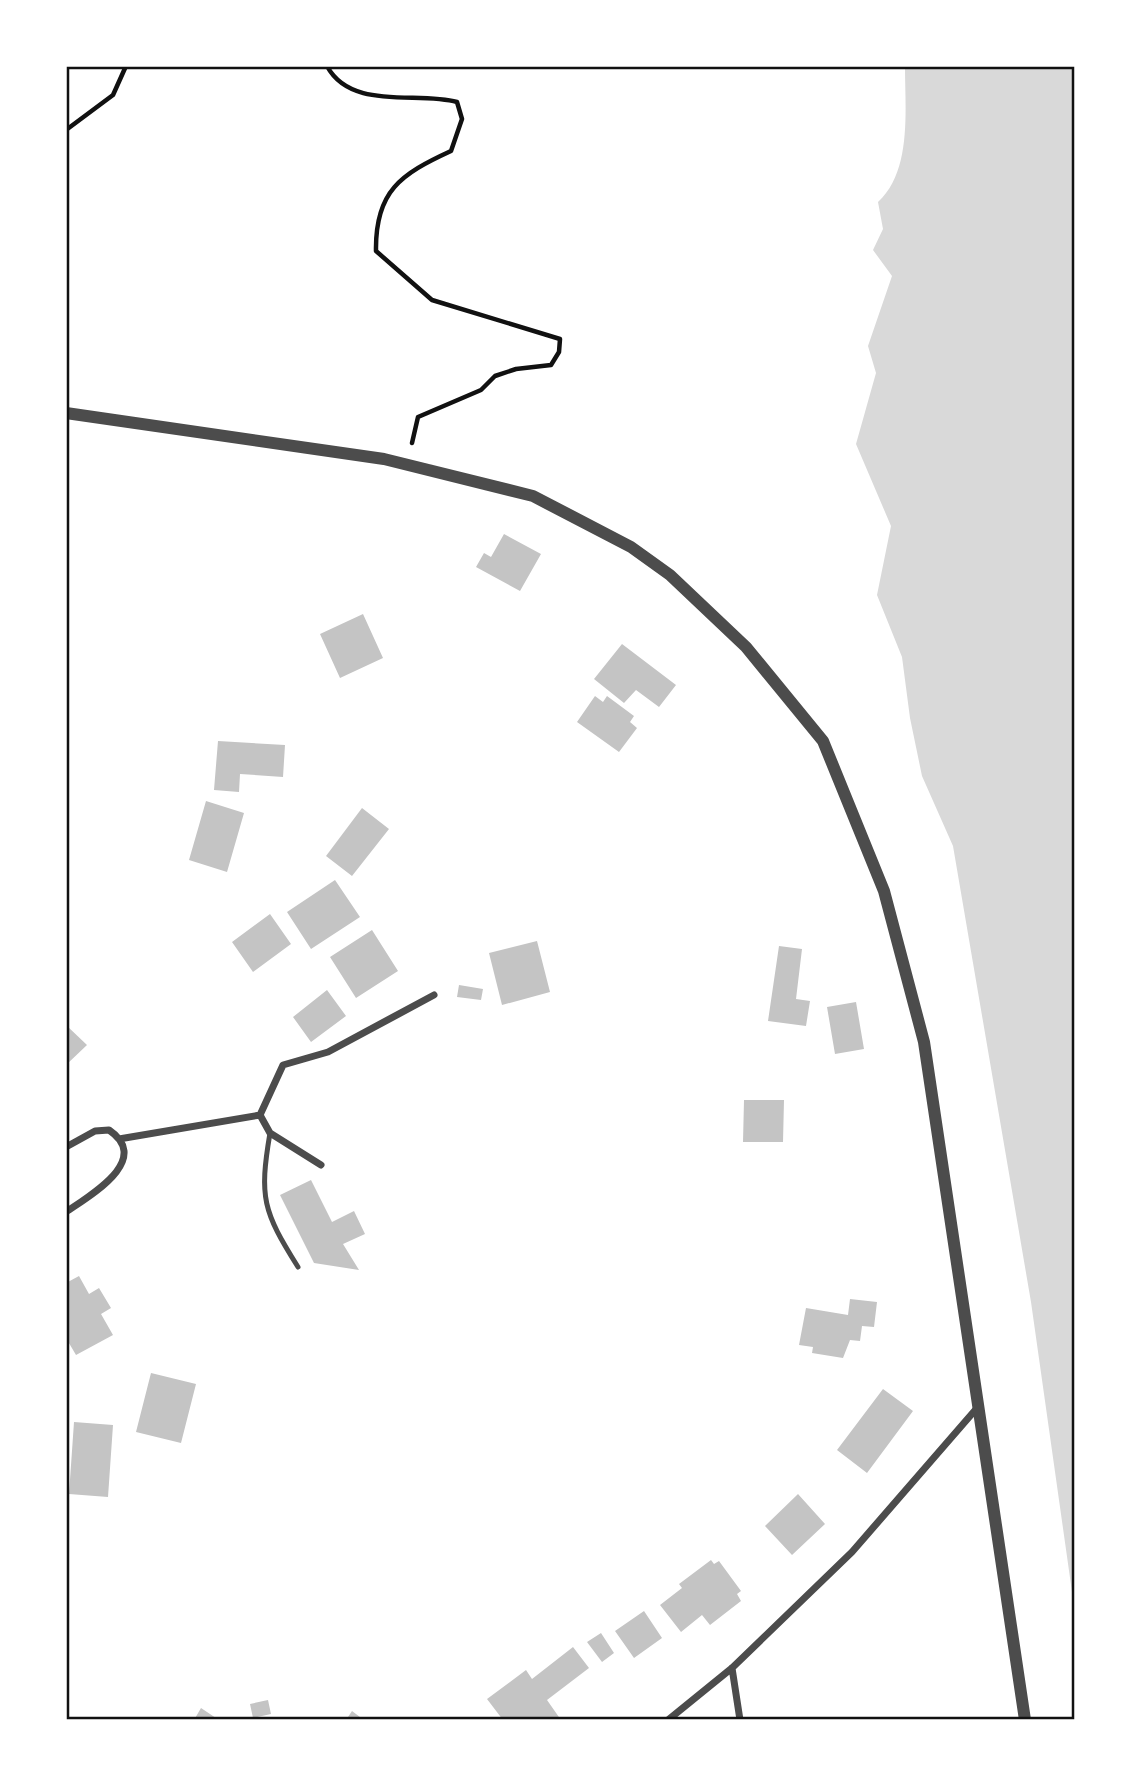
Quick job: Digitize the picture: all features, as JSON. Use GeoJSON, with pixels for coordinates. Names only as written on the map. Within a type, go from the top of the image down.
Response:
{"type":"FeatureCollection","features":[{"type":"Feature","properties":{"kind":"street"},"geometry":{"type":"LineString","coordinates":[[66,413],[407,464],[533,496],[631,547],[670,575],[746,647],[823,741],[884,891],[923,1042],[1025,1720]]}},
{"type":"Feature","properties":{"kind":"street"},"geometry":{"type":"LineString","coordinates":[[260,1115],[283,1065],[328,1052],[434,995]]}},
{"type":"Feature","properties":{"kind":"street"},"geometry":{"type":"LineString","coordinates":[[260,1115],[270,1133],[321,1165]]}},
{"type":"Feature","properties":{"kind":"street"},"geometry":{"type":"LineString","coordinates":[[119,1139],[260,1115]]}},
{"type":"Feature","properties":{"kind":"street"},"geometry":{"type":"LineString","coordinates":[[66,1147],[102,1129],[109,1130],[119,1139],[124,1158],[117,1174],[66,1212]]}},
{"type":"Feature","properties":{"kind":"street"},"geometry":{"type":"LineString","coordinates":[[668,1720],[732,1668],[852,1552],[978,1407]]}},
{"type":"Feature","properties":{"kind":"street"},"geometry":{"type":"LineString","coordinates":[[732,1668],[740,1720]]}},
{"type":"Feature","properties":{"kind":"lane"},"geometry":{"type":"LineString","coordinates":[[270,1133],[262,1181],[272,1225],[298,1267]]}},
{"type":"Feature","properties":{"kind":"path"},"geometry":{"type":"LineString","coordinates":[[66,130],[113,95],[125,66]]}},
{"type":"Feature","properties":{"kind":"path"},"geometry":{"type":"LineString","coordinates":[[327,66],[355,90],[404,100],[441,97],[457,102],[462,119],[452,151],[418,167],[399,180],[381,206],[375,228],[376,251],[432,300],[561,339],[559,352],[551,365],[516,369],[495,376],[481,390],[418,417],[407,464]]}},
{"type":"Feature","properties":{"kind":"shaded area"},"geometry":{"type":"Polygon","coordinates":[[[905,67],[1074,67],[1074,1606],[1031,1302],[953,846],[922,776],[910,718],[902,657],[877,595],[891,526],[856,444],[876,373],[868,346],[892,276],[873,250],[883,229],[878,202],[897,174],[901,157],[905,120],[905,67]]]}},
{"type":"Feature","properties":{"kind":"building"},"geometry":{"type":"Polygon","coordinates":[[[504,534],[541,554],[520,591],[476,567],[484,553],[491,557],[504,534]]]}},
{"type":"Feature","properties":{"kind":"building"},"geometry":{"type":"Polygon","coordinates":[[[363,614],[383,658],[340,678],[320,634],[363,614]]]}},
{"type":"Feature","properties":{"kind":"building"},"geometry":{"type":"Polygon","coordinates":[[[622,644],[676,685],[659,707],[636,690],[624,703],[594,679],[622,644]]]}},
{"type":"Feature","properties":{"kind":"building"},"geometry":{"type":"Polygon","coordinates":[[[595,696],[603,702],[607,696],[634,716],[630,722],[637,728],[619,752],[577,722],[595,696]]]}},
{"type":"Feature","properties":{"kind":"building"},"geometry":{"type":"Polygon","coordinates":[[[218,741],[285,745],[283,777],[240,774],[239,792],[214,790],[218,741]]]}},
{"type":"Feature","properties":{"kind":"building"},"geometry":{"type":"Polygon","coordinates":[[[206,801],[244,813],[227,872],[189,860],[206,801]]]}},
{"type":"Feature","properties":{"kind":"building"},"geometry":{"type":"Polygon","coordinates":[[[362,808],[389,829],[352,876],[326,856],[362,808]]]}},
{"type":"Feature","properties":{"kind":"building"},"geometry":{"type":"Polygon","coordinates":[[[335,880],[360,917],[311,949],[287,912],[335,880]]]}},
{"type":"Feature","properties":{"kind":"building"},"geometry":{"type":"Polygon","coordinates":[[[270,914],[291,944],[253,972],[232,942],[270,914]]]}},
{"type":"Feature","properties":{"kind":"building"},"geometry":{"type":"Polygon","coordinates":[[[372,930],[398,971],[356,998],[330,957],[372,930]]]}},
{"type":"Feature","properties":{"kind":"building"},"geometry":{"type":"Polygon","coordinates":[[[537,941],[550,992],[502,1005],[489,953],[537,941]]]}},
{"type":"Feature","properties":{"kind":"building"},"geometry":{"type":"Polygon","coordinates":[[[779,946],[802,949],[796,999],[810,1001],[806,1026],[768,1021],[779,946]]]}},
{"type":"Feature","properties":{"kind":"building"},"geometry":{"type":"Polygon","coordinates":[[[459,985],[483,989],[481,1000],[457,997],[459,985]]]}},
{"type":"Feature","properties":{"kind":"building"},"geometry":{"type":"Polygon","coordinates":[[[327,990],[346,1016],[311,1042],[293,1017],[327,990]]]}},
{"type":"Feature","properties":{"kind":"building"},"geometry":{"type":"Polygon","coordinates":[[[856,1002],[864,1049],[835,1054],[827,1007],[856,1002]]]}},
{"type":"Feature","properties":{"kind":"building"},"geometry":{"type":"Polygon","coordinates":[[[66,1025],[87,1045],[66,1065],[66,1025]]]}},
{"type":"Feature","properties":{"kind":"building"},"geometry":{"type":"Polygon","coordinates":[[[744,1100],[784,1100],[783,1142],[743,1142],[744,1100]]]}},
{"type":"Feature","properties":{"kind":"building"},"geometry":{"type":"Polygon","coordinates":[[[311,1180],[332,1222],[354,1211],[365,1234],[343,1244],[359,1270],[314,1263],[280,1195],[311,1180]]]}},
{"type":"Feature","properties":{"kind":"building"},"geometry":{"type":"Polygon","coordinates":[[[79,1276],[89,1294],[99,1288],[111,1308],[101,1314],[113,1335],[76,1355],[66,1338],[66,1283],[79,1276]]]}},
{"type":"Feature","properties":{"kind":"building"},"geometry":{"type":"Polygon","coordinates":[[[850,1299],[877,1302],[874,1327],[862,1326],[860,1341],[850,1340],[843,1358],[812,1353],[813,1347],[799,1345],[806,1308],[848,1315],[850,1299]]]}},
{"type":"Feature","properties":{"kind":"building"},"geometry":{"type":"Polygon","coordinates":[[[151,1373],[196,1384],[181,1443],[136,1432],[151,1373]]]}},
{"type":"Feature","properties":{"kind":"building"},"geometry":{"type":"Polygon","coordinates":[[[883,1389],[913,1411],[867,1473],[837,1450],[883,1389]]]}},
{"type":"Feature","properties":{"kind":"building"},"geometry":{"type":"Polygon","coordinates":[[[74,1422],[113,1425],[108,1497],[69,1494],[74,1422]]]}},
{"type":"Feature","properties":{"kind":"building"},"geometry":{"type":"Polygon","coordinates":[[[798,1494],[825,1524],[792,1555],[765,1526],[798,1494]]]}},
{"type":"Feature","properties":{"kind":"building"},"geometry":{"type":"Polygon","coordinates":[[[711,1560],[714,1564],[719,1561],[741,1591],[737,1594],[741,1601],[710,1625],[702,1615],[681,1632],[660,1605],[682,1588],[679,1584],[711,1560]]]}},
{"type":"Feature","properties":{"kind":"building"},"geometry":{"type":"Polygon","coordinates":[[[644,1611],[662,1638],[634,1658],[615,1631],[644,1611]]]}},
{"type":"Feature","properties":{"kind":"building"},"geometry":{"type":"Polygon","coordinates":[[[601,1633],[614,1653],[602,1662],[587,1642],[601,1633]]]}},
{"type":"Feature","properties":{"kind":"building"},"geometry":{"type":"Polygon","coordinates":[[[573,1647],[589,1668],[547,1700],[561,1720],[503,1720],[487,1699],[526,1670],[532,1679],[573,1647]]]}},
{"type":"Feature","properties":{"kind":"building"},"geometry":{"type":"Polygon","coordinates":[[[268,1700],[271,1714],[253,1718],[250,1704],[268,1700]]]}},
{"type":"Feature","properties":{"kind":"building"},"geometry":{"type":"Polygon","coordinates":[[[201,1708],[219,1720],[194,1720],[201,1708]]]}},
{"type":"Feature","properties":{"kind":"building"},"geometry":{"type":"Polygon","coordinates":[[[352,1711],[364,1720],[346,1720],[352,1711]]]}}]}
